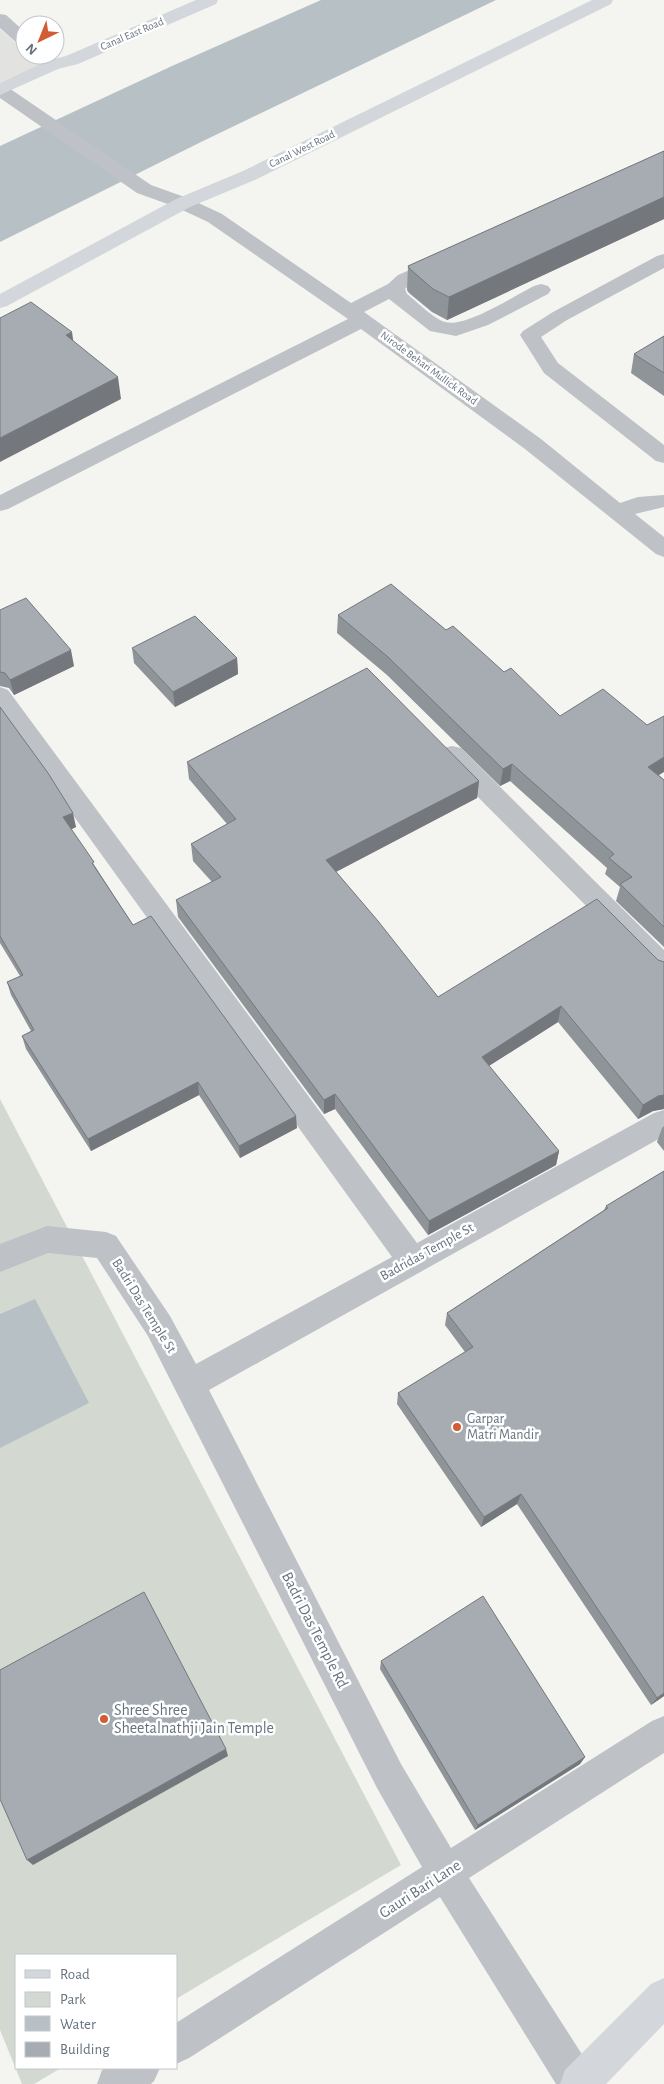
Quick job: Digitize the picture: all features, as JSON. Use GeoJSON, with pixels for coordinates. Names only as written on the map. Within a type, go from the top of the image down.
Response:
{"type":"FeatureCollection","features":[{"type":"Feature","properties":{"kind":"main road","name":"Canal East Road"},"geometry":{"type":"LineString","coordinates":[[65,60],[72,60],[210,0]]}},
{"type":"Feature","properties":{"kind":"main road","name":"Canal West Road"},"geometry":{"type":"LineString","coordinates":[[0,302],[183,203],[250,175],[605,0]]}},
{"type":"Feature","properties":{"kind":"main road","name":"Canal East Road"},"geometry":{"type":"LineString","coordinates":[[0,90],[38,65]]}},
{"type":"Feature","properties":{"kind":"main road"},"geometry":{"type":"LineString","coordinates":[[578,2084],[664,1998]]}},
{"type":"Feature","properties":{"kind":"street"},"geometry":{"type":"LineString","coordinates":[[0,19],[15,33]]}},
{"type":"Feature","properties":{"kind":"street","name":"Nirode Behari Mullick Road"},"geometry":{"type":"LineString","coordinates":[[0,90],[144,189],[183,203],[215,218],[357,315],[533,444],[664,549]]}},
{"type":"Feature","properties":{"kind":"street"},"geometry":{"type":"LineString","coordinates":[[0,504],[357,315],[405,279],[458,255]]}},
{"type":"Feature","properties":{"kind":"street"},"geometry":{"type":"LineString","coordinates":[[664,260],[560,316],[530,335],[551,368],[664,456]]}},
{"type":"Feature","properties":{"kind":"street"},"geometry":{"type":"LineString","coordinates":[[395,288],[398,297],[437,327],[456,330],[480,321],[541,290]]}},
{"type":"Feature","properties":{"kind":"street"},"geometry":{"type":"LineString","coordinates":[[399,346],[437,327]]}},
{"type":"Feature","properties":{"kind":"street"},"geometry":{"type":"LineString","coordinates":[[626,518],[650,514],[662,500]]}},
{"type":"Feature","properties":{"kind":"street"},"geometry":{"type":"LineString","coordinates":[[0,696],[412,1261]]}},
{"type":"Feature","properties":{"kind":"street"},"geometry":{"type":"LineString","coordinates":[[434,737],[664,967]]}},
{"type":"Feature","properties":{"kind":"street","name":"Badridas Temple St"},"geometry":{"type":"LineString","coordinates":[[190,1384],[664,1122]]}},
{"type":"Feature","properties":{"kind":"street","name":"Badri Das Temple St"},"geometry":{"type":"LineString","coordinates":[[0,1258],[47,1239],[106,1246],[159,1326],[190,1384]]}},
{"type":"Feature","properties":{"kind":"street","name":"Badri Das Temple Rd"},"geometry":{"type":"LineString","coordinates":[[190,1384],[389,1776],[445,1873],[578,2084]]}},
{"type":"Feature","properties":{"kind":"street","name":"Gauri Bari Lane"},"geometry":{"type":"LineString","coordinates":[[178,2044],[664,1733]]}},
{"type":"Feature","properties":{"kind":"street"},"geometry":{"type":"LineString","coordinates":[[116,2084],[139,2069]]}},
{"type":"Feature","properties":{"kind":"shaded area"},"geometry":{"type":"Polygon","coordinates":[[[0,29],[15,42],[15,65],[38,65],[0,83],[0,29]]]}},
{"type":"Feature","properties":{"kind":"green space"},"geometry":{"type":"Polygon","coordinates":[[[0,1099],[401,1865],[178,1998],[178,1954],[15,1954],[15,2067],[0,2030],[0,1099]]]}},
{"type":"Feature","properties":{"kind":"green space"},"geometry":{"type":"Polygon","coordinates":[[[16,2069],[59,2069],[34,2084],[22,2084],[16,2069]]]}},
{"type":"Feature","properties":{"kind":"water"},"geometry":{"type":"Polygon","coordinates":[[[321,0],[496,0],[201,142],[0,242],[0,146],[172,66],[321,0]]]}},
{"type":"Feature","properties":{"kind":"water"},"geometry":{"type":"Polygon","coordinates":[[[35,1299],[89,1403],[0,1448],[0,1314],[35,1299]]]}},
{"type":"Feature","properties":{"kind":"building"},"geometry":{"type":"Polygon","coordinates":[[[664,151],[664,197],[449,297],[433,289],[408,266],[664,151]]]}},
{"type":"Feature","properties":{"kind":"building"},"geometry":{"type":"Polygon","coordinates":[[[31,302],[72,332],[66,335],[118,377],[0,438],[0,318],[31,302]]]}},
{"type":"Feature","properties":{"kind":"building"},"geometry":{"type":"Polygon","coordinates":[[[664,336],[664,373],[634,354],[664,336]]]}},
{"type":"Feature","properties":{"kind":"building"},"geometry":{"type":"Polygon","coordinates":[[[391,584],[446,630],[453,626],[504,672],[511,668],[560,716],[603,689],[647,725],[664,716],[664,757],[648,767],[664,780],[664,927],[620,884],[632,877],[609,858],[614,854],[512,764],[503,769],[388,657],[338,615],[391,584]]]}},
{"type":"Feature","properties":{"kind":"building"},"geometry":{"type":"Polygon","coordinates":[[[26,598],[71,650],[10,680],[5,673],[0,672],[0,610],[26,598]]]}},
{"type":"Feature","properties":{"kind":"building"},"geometry":{"type":"Polygon","coordinates":[[[195,616],[237,658],[173,692],[132,648],[195,616]]]}},
{"type":"Feature","properties":{"kind":"building"},"geometry":{"type":"Polygon","coordinates":[[[367,668],[479,781],[326,860],[378,921],[438,997],[597,899],[658,960],[664,962],[664,1095],[658,1096],[643,1105],[561,1006],[482,1057],[559,1151],[429,1221],[335,1094],[324,1100],[176,900],[221,877],[191,844],[236,819],[187,762],[367,668]]]}},
{"type":"Feature","properties":{"kind":"building"},"geometry":{"type":"Polygon","coordinates":[[[0,707],[48,773],[73,813],[63,817],[94,862],[92,863],[133,925],[151,916],[296,1116],[239,1146],[198,1082],[88,1139],[22,1036],[34,1030],[7,982],[23,975],[0,936],[0,707]]]}},
{"type":"Feature","properties":{"kind":"building"},"geometry":{"type":"Polygon","coordinates":[[[664,1171],[664,1693],[657,1698],[521,1494],[484,1517],[398,1393],[473,1347],[447,1313],[608,1208],[606,1206],[664,1171]]]}},
{"type":"Feature","properties":{"kind":"building","name":"Shree Shree Sheetalnathji Jain Temple"},"geometry":{"type":"Polygon","coordinates":[[[144,1592],[226,1749],[27,1860],[0,1799],[0,1670],[144,1592]]]}},
{"type":"Feature","properties":{"kind":"building"},"geometry":{"type":"Polygon","coordinates":[[[483,1596],[585,1757],[478,1825],[381,1661],[483,1596]]]}},
{"type":"Feature","properties":{"kind":"place","name":"Garpar Matri Mandir"},"geometry":{"type":"Point","coordinates":[457,1427]}},
{"type":"Feature","properties":{"kind":"place","name":"Shree Shree Sheetalnathji Jain Temple"},"geometry":{"type":"Point","coordinates":[104,1719]}}]}
